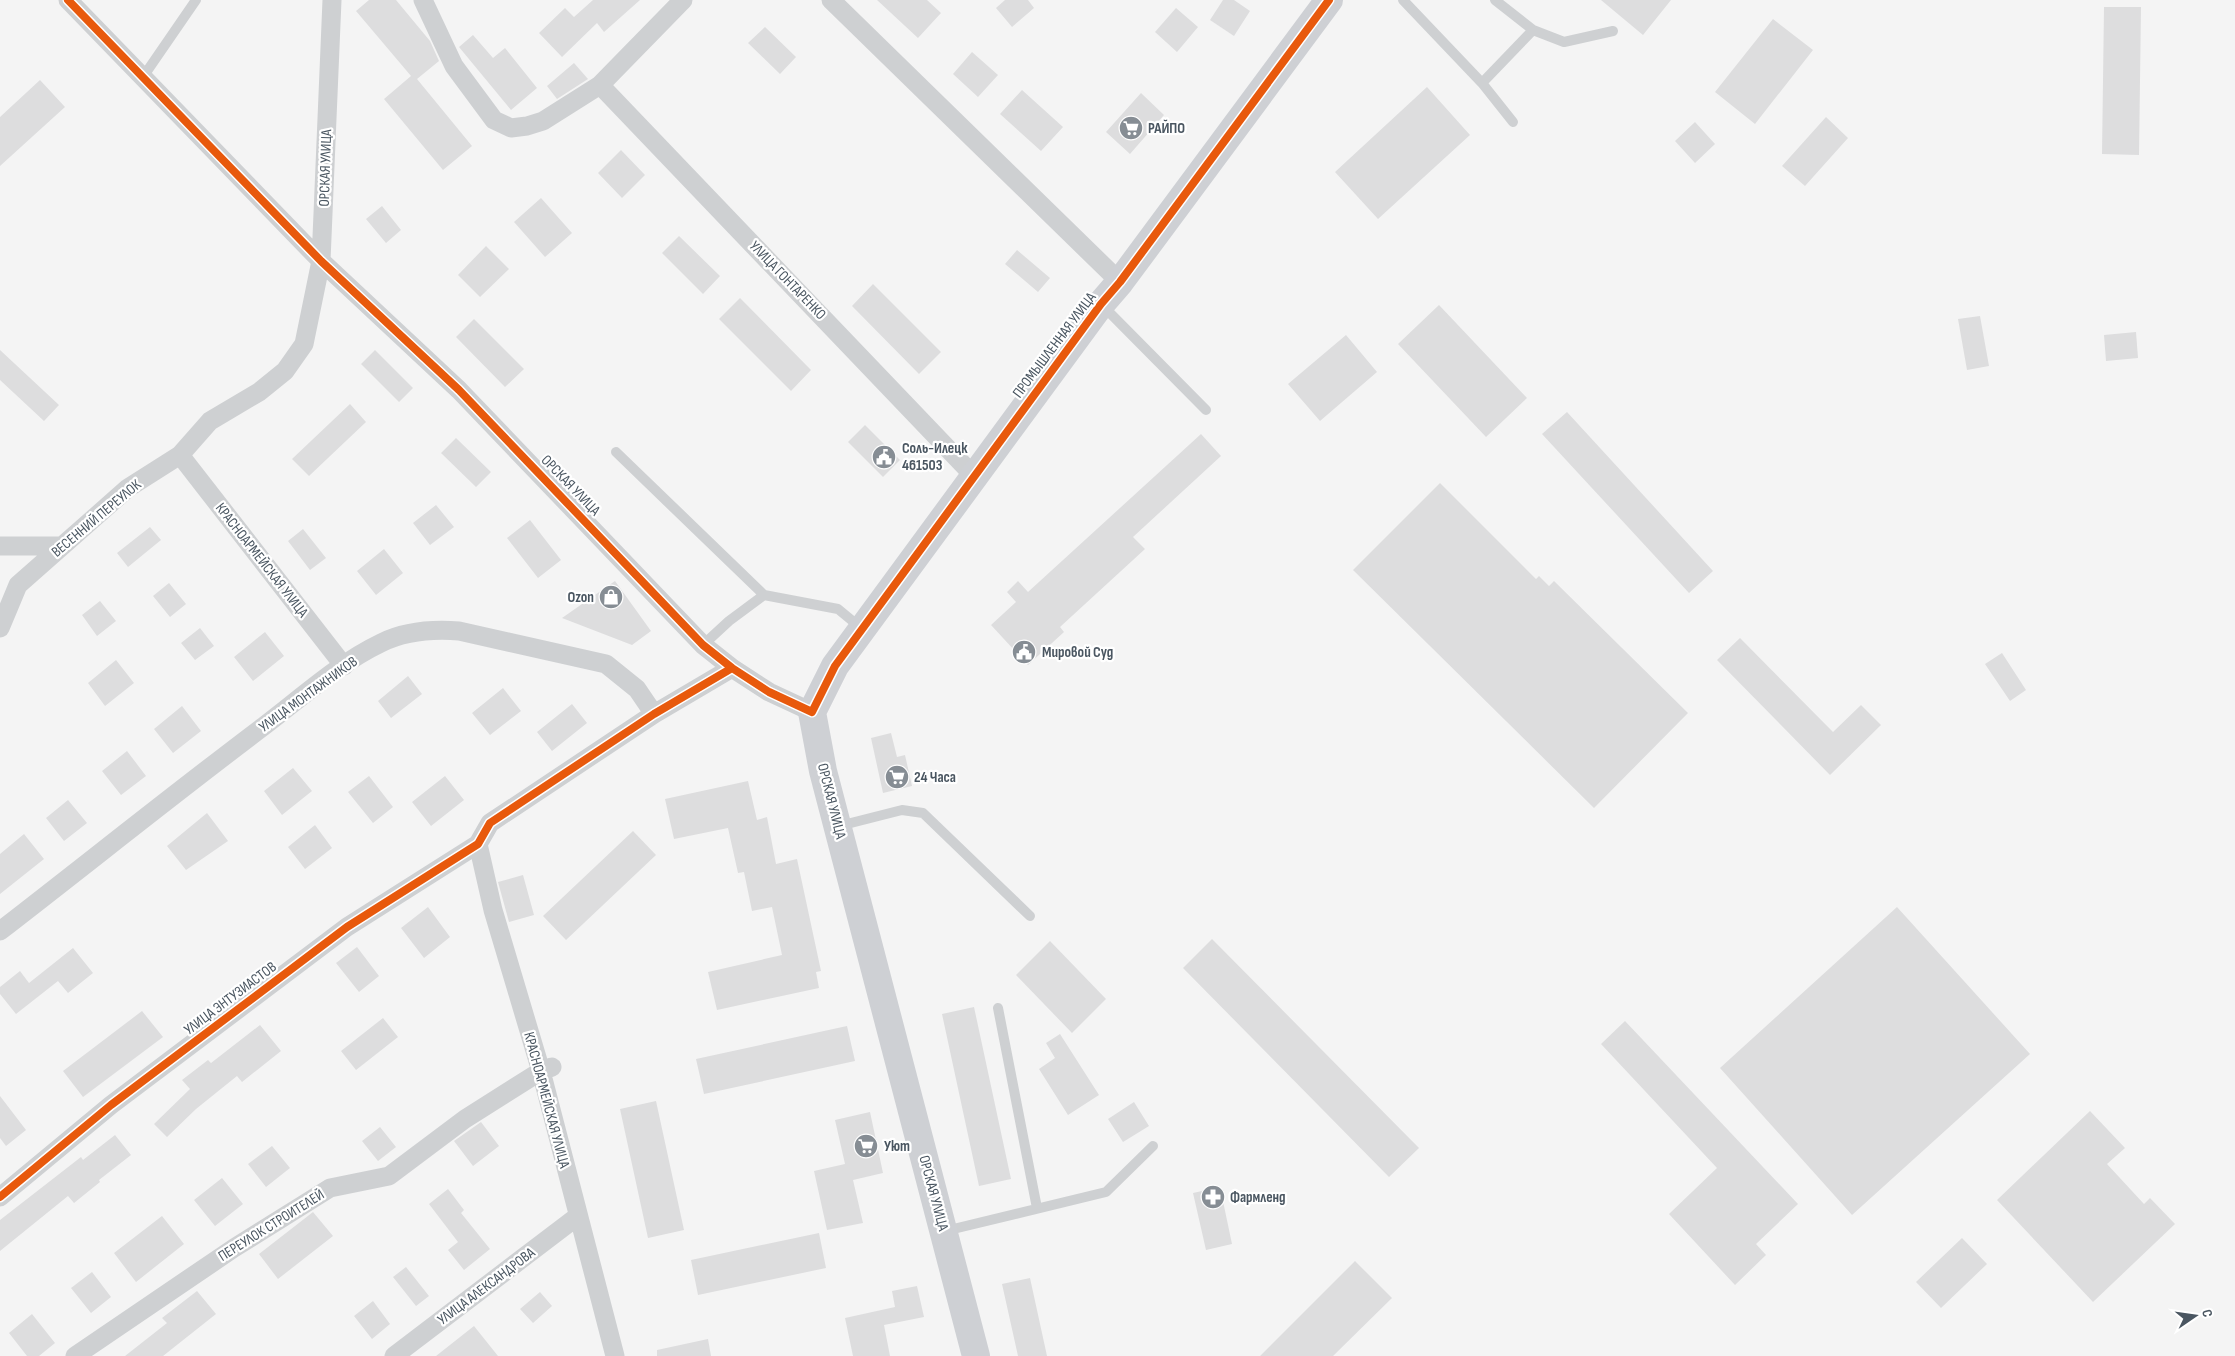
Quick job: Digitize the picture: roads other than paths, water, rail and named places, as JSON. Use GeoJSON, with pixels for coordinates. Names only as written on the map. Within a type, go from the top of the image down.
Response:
{"type":"FeatureCollection","features":[{"type":"Feature","properties":{"kind":"street"},"geometry":{"type":"LineString","coordinates":[[68,0],[321,261]]}},
{"type":"Feature","properties":{"kind":"street","name":"ОРСКАЯ УЛИЦА"},"geometry":{"type":"LineString","coordinates":[[332,0],[321,261],[458,390],[703,645],[732,668],[769,692],[812,712],[823,772],[976,1356]]}},
{"type":"Feature","properties":{"kind":"street"},"geometry":{"type":"LineString","coordinates":[[423,0],[454,66],[494,120],[511,128],[528,126],[543,121],[600,84],[683,0]]}},
{"type":"Feature","properties":{"kind":"street"},"geometry":{"type":"LineString","coordinates":[[831,0],[1120,282]]}},
{"type":"Feature","properties":{"kind":"street","name":"ПРОМЫШЛЕННАЯ УЛИЦА"},"geometry":{"type":"LineString","coordinates":[[812,712],[834,666],[1101,304],[1120,282],[1329,0]]}},
{"type":"Feature","properties":{"kind":"street","name":"УЛИЦА ГОНТАРЕНКО"},"geometry":{"type":"LineString","coordinates":[[600,84],[974,476]]}},
{"type":"Feature","properties":{"kind":"street","name":"ВЕСЕННИЙ ПЕРЕУЛОК"},"geometry":{"type":"LineString","coordinates":[[0,628],[18,585],[61,546],[128,488],[180,455],[210,421],[259,392],[285,371],[304,344],[321,261]]}},
{"type":"Feature","properties":{"kind":"street","name":"КРАСНОАРМЕЙСКАЯ УЛИЦА"},"geometry":{"type":"LineString","coordinates":[[180,455],[344,666]]}},
{"type":"Feature","properties":{"kind":"street"},"geometry":{"type":"LineString","coordinates":[[0,546],[61,546]]}},
{"type":"Feature","properties":{"kind":"street","name":"УЛИЦА МОНТАЖНИКОВ"},"geometry":{"type":"LineString","coordinates":[[0,931],[248,737],[344,666],[380,643],[399,636],[435,629],[459,631],[606,664],[637,689],[654,714]]}},
{"type":"Feature","properties":{"kind":"street","name":"УЛИЦА ЭНТУЗИАСТОВ"},"geometry":{"type":"LineString","coordinates":[[0,1198],[111,1105],[347,927],[480,839],[490,822],[654,714],[732,668]]}},
{"type":"Feature","properties":{"kind":"street","name":"КРАСНОАРМЕЙСКАЯ УЛИЦА"},"geometry":{"type":"LineString","coordinates":[[480,839],[493,910],[546,1069],[578,1216],[615,1356]]}},
{"type":"Feature","properties":{"kind":"street","name":"ПЕРЕУЛОК СТРОИТЕЛЕЙ"},"geometry":{"type":"LineString","coordinates":[[75,1356],[234,1248],[330,1188],[389,1176],[465,1119],[546,1069]]}},
{"type":"Feature","properties":{"kind":"street","name":"УЛИЦА АЛЕКСАНДРОВА"},"geometry":{"type":"LineString","coordinates":[[394,1356],[578,1216]]}},
{"type":"Feature","properties":{"kind":"lane"},"geometry":{"type":"LineString","coordinates":[[143,77],[196,0]]}},
{"type":"Feature","properties":{"kind":"lane"},"geometry":{"type":"LineString","coordinates":[[1403,0],[1482,83],[1513,122]]}},
{"type":"Feature","properties":{"kind":"lane"},"geometry":{"type":"LineString","coordinates":[[1495,0],[1533,30],[1564,42],[1613,31]]}},
{"type":"Feature","properties":{"kind":"lane"},"geometry":{"type":"LineString","coordinates":[[1482,83],[1533,30]]}},
{"type":"Feature","properties":{"kind":"lane"},"geometry":{"type":"LineString","coordinates":[[1101,304],[1206,410]]}},
{"type":"Feature","properties":{"kind":"lane"},"geometry":{"type":"LineString","coordinates":[[616,452],[764,595],[838,609],[862,628]]}},
{"type":"Feature","properties":{"kind":"lane"},"geometry":{"type":"LineString","coordinates":[[703,645],[729,621],[764,595]]}},
{"type":"Feature","properties":{"kind":"lane"},"geometry":{"type":"LineString","coordinates":[[838,826],[902,810],[923,813],[1030,916]]}},
{"type":"Feature","properties":{"kind":"lane"},"geometry":{"type":"LineString","coordinates":[[998,1008],[1037,1208]]}},
{"type":"Feature","properties":{"kind":"lane"},"geometry":{"type":"LineString","coordinates":[[944,1232],[1106,1192],[1154,1146]]}},
{"type":"Feature","properties":{"kind":"place","name":"РАЙПО"},"geometry":{"type":"Point","coordinates":[1131,128]}},
{"type":"Feature","properties":{"kind":"place","name":"Соль-Илецк 461503"},"geometry":{"type":"Point","coordinates":[884,457]}},
{"type":"Feature","properties":{"kind":"place","name":"Ozon"},"geometry":{"type":"Point","coordinates":[611,597]}},
{"type":"Feature","properties":{"kind":"place","name":"Мировой Суд"},"geometry":{"type":"Point","coordinates":[1024,652]}},
{"type":"Feature","properties":{"kind":"place","name":"24 Часа"},"geometry":{"type":"Point","coordinates":[897,777]}},
{"type":"Feature","properties":{"kind":"place","name":"Уют"},"geometry":{"type":"Point","coordinates":[866,1146]}},
{"type":"Feature","properties":{"kind":"place","name":"Фармленд"},"geometry":{"type":"Point","coordinates":[1213,1197]}}]}
